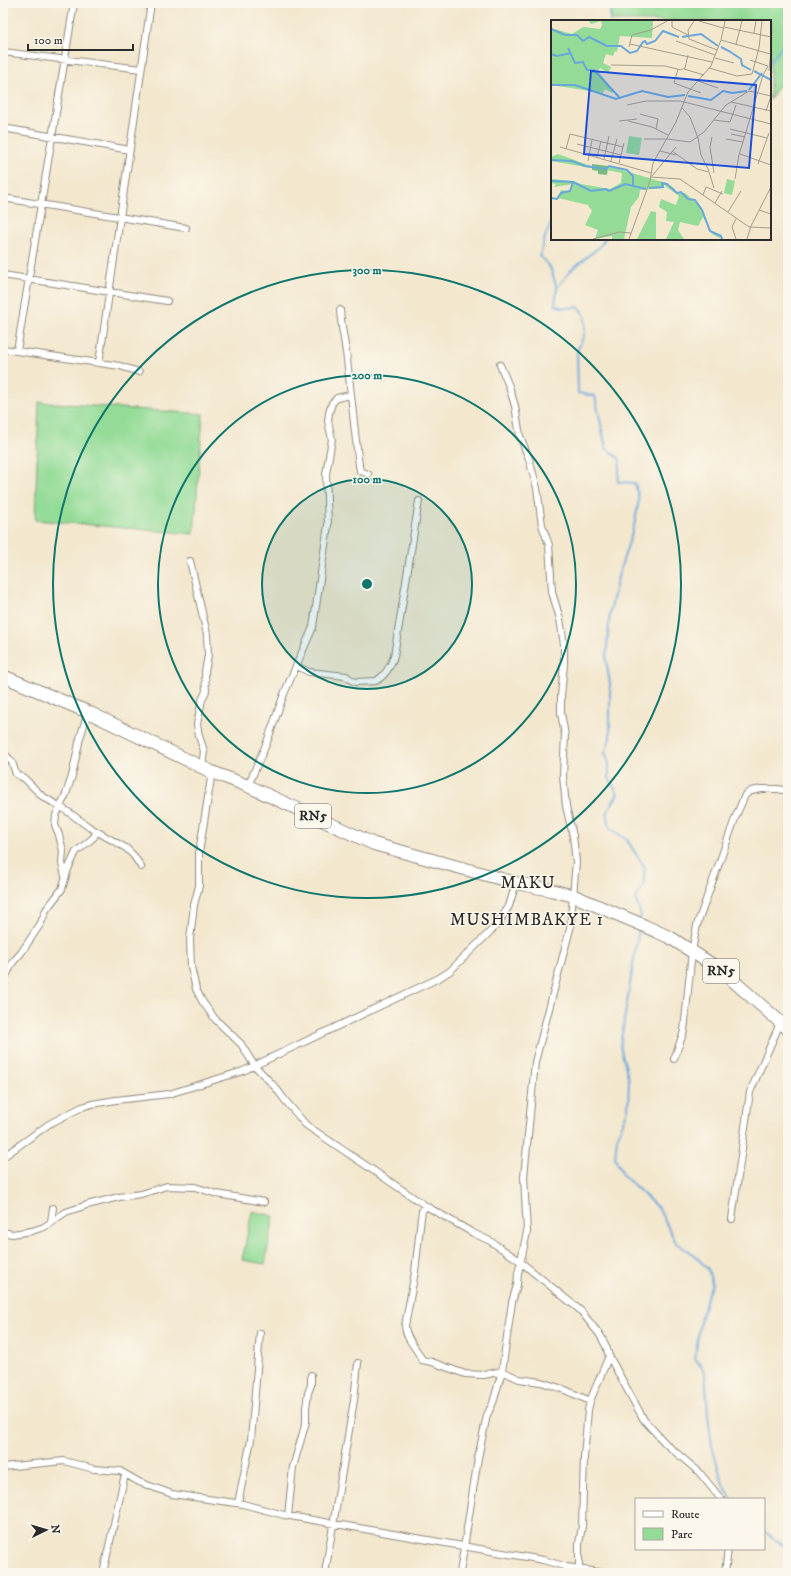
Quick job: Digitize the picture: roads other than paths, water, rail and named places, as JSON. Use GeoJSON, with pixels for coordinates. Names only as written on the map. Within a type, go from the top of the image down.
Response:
{"type":"FeatureCollection","features":[{"type":"Feature","properties":{"kind":"highway","name":"RN5"},"geometry":{"type":"LineString","coordinates":[[3,676],[88,712],[207,770],[248,786],[374,844],[516,883],[574,896],[640,924],[671,938],[722,971],[784,1025]]}},
{"type":"Feature","properties":{"kind":"street"},"geometry":{"type":"LineString","coordinates":[[17,351],[66,60],[74,3]]}},
{"type":"Feature","properties":{"kind":"street"},"geometry":{"type":"LineString","coordinates":[[99,363],[151,3]]}},
{"type":"Feature","properties":{"kind":"street"},"geometry":{"type":"LineString","coordinates":[[3,52],[141,69]]}},
{"type":"Feature","properties":{"kind":"street"},"geometry":{"type":"LineString","coordinates":[[3,128],[130,150]]}},
{"type":"Feature","properties":{"kind":"street"},"geometry":{"type":"LineString","coordinates":[[3,198],[186,228]]}},
{"type":"Feature","properties":{"kind":"street"},"geometry":{"type":"LineString","coordinates":[[3,275],[167,301]]}},
{"type":"Feature","properties":{"kind":"street"},"geometry":{"type":"LineString","coordinates":[[340,310],[359,466],[360,471],[368,474]]}},
{"type":"Feature","properties":{"kind":"street"},"geometry":{"type":"LineString","coordinates":[[3,349],[120,366],[139,372]]}},
{"type":"Feature","properties":{"kind":"street"},"geometry":{"type":"LineString","coordinates":[[460,1573],[481,1444],[488,1415],[502,1371],[512,1302],[517,1285],[527,1232],[524,1177],[532,1102],[533,1076],[535,1062],[570,929],[576,862],[573,836],[566,806],[563,776],[565,734],[561,713],[564,664],[562,628],[552,592],[549,545],[542,525],[537,488],[529,459],[520,436],[510,386],[500,365]]}},
{"type":"Feature","properties":{"kind":"street"},"geometry":{"type":"LineString","coordinates":[[248,786],[267,742],[284,694],[313,627],[328,525],[326,474],[332,439],[328,421],[329,413],[332,403],[336,398],[350,395]]}},
{"type":"Feature","properties":{"kind":"street"},"geometry":{"type":"LineString","coordinates":[[297,666],[309,672],[346,676],[356,682],[376,681],[384,674],[391,664],[394,656],[419,501]]}},
{"type":"Feature","properties":{"kind":"street"},"geometry":{"type":"LineString","coordinates":[[190,561],[207,634],[208,655],[205,672],[206,691],[202,700],[197,724],[207,770],[199,853],[199,886],[194,905],[190,938],[191,967],[196,989],[202,1001],[215,1019],[241,1044],[254,1065],[276,1088],[284,1100],[306,1125],[426,1206],[490,1241],[521,1262],[580,1310],[600,1335],[609,1356],[644,1420],[666,1444],[699,1472],[720,1498]]}},
{"type":"Feature","properties":{"kind":"street"},"geometry":{"type":"LineString","coordinates":[[65,877],[62,863],[63,851],[55,825],[56,815],[61,808],[72,776],[80,738],[88,712]]}},
{"type":"Feature","properties":{"kind":"street"},"geometry":{"type":"LineString","coordinates":[[3,752],[12,762],[16,774],[25,779],[42,796],[96,831],[126,848],[134,856],[141,867]]}},
{"type":"Feature","properties":{"kind":"street"},"geometry":{"type":"LineString","coordinates":[[674,1059],[684,1031],[692,952],[697,925],[736,816],[745,795],[751,791],[778,789],[788,791]]}},
{"type":"Feature","properties":{"kind":"street"},"geometry":{"type":"LineString","coordinates":[[3,982],[13,962],[21,953],[41,923],[46,910],[62,889],[65,877],[76,852],[94,837],[96,831]]}},
{"type":"Feature","properties":{"kind":"street"},"geometry":{"type":"LineString","coordinates":[[3,1157],[49,1124],[82,1107],[116,1100],[169,1094],[243,1072],[254,1065],[421,988],[450,971],[497,925],[509,906],[516,883]]}},
{"type":"Feature","properties":{"kind":"street"},"geometry":{"type":"LineString","coordinates":[[732,1219],[750,1092],[784,1025]]}},
{"type":"Feature","properties":{"kind":"street"},"geometry":{"type":"LineString","coordinates":[[3,1232],[12,1234],[32,1231],[44,1227],[66,1212],[87,1205],[118,1197],[141,1194],[168,1186],[195,1187],[217,1194],[264,1202]]}},
{"type":"Feature","properties":{"kind":"street"},"geometry":{"type":"LineString","coordinates":[[426,1206],[422,1212],[415,1272],[405,1326],[406,1334],[410,1342],[418,1351],[422,1360],[465,1374],[484,1375],[502,1371],[519,1379],[541,1382],[563,1388],[590,1401]]}},
{"type":"Feature","properties":{"kind":"street"},"geometry":{"type":"LineString","coordinates":[[51,1221],[53,1208]]}},
{"type":"Feature","properties":{"kind":"street"},"geometry":{"type":"LineString","coordinates":[[238,1503],[251,1440],[260,1333]]}},
{"type":"Feature","properties":{"kind":"street"},"geometry":{"type":"LineString","coordinates":[[579,1571],[584,1456],[590,1401],[609,1356]]}},
{"type":"Feature","properties":{"kind":"street"},"geometry":{"type":"LineString","coordinates":[[325,1573],[354,1400],[358,1363]]}},
{"type":"Feature","properties":{"kind":"street"},"geometry":{"type":"LineString","coordinates":[[288,1516],[293,1467],[306,1422],[306,1408],[308,1393],[311,1385],[311,1375]]}},
{"type":"Feature","properties":{"kind":"street"},"geometry":{"type":"LineString","coordinates":[[3,1466],[64,1461],[94,1469],[120,1471],[139,1482],[172,1494],[238,1503],[288,1516],[334,1522],[543,1560],[579,1571],[604,1573]]}},
{"type":"Feature","properties":{"kind":"street"},"geometry":{"type":"LineString","coordinates":[[103,1573],[125,1474]]}},
{"type":"Feature","properties":{"kind":"street"},"geometry":{"type":"LineString","coordinates":[[725,1573],[728,1550]]}},
{"type":"Feature","properties":{"kind":"waterway"},"geometry":{"type":"LineString","coordinates":[[610,3],[610,20]]}},
{"type":"Feature","properties":{"kind":"waterway"},"geometry":{"type":"LineString","coordinates":[[771,61],[788,39]]}},
{"type":"Feature","properties":{"kind":"waterway"},"geometry":{"type":"LineString","coordinates":[[551,222],[540,256],[550,267],[557,288],[555,305],[564,308],[578,307],[585,316],[585,333],[577,351],[578,393],[595,396],[606,448],[620,459],[618,482],[635,483],[639,500],[634,526],[619,573],[610,612],[606,659],[610,684],[610,738],[605,753],[609,762],[609,778],[618,794],[607,812],[610,828],[627,840],[645,868],[643,887],[635,898],[641,915],[640,919]]}},
{"type":"Feature","properties":{"kind":"waterway"},"geometry":{"type":"LineString","coordinates":[[557,288],[571,270],[598,248],[604,240]]}},
{"type":"Feature","properties":{"kind":"waterway"},"geometry":{"type":"LineString","coordinates":[[639,928],[620,1046],[629,1080],[628,1109],[617,1138],[615,1158],[624,1176],[659,1209],[676,1243],[694,1255],[708,1269],[712,1284],[701,1316],[695,1358],[705,1372],[712,1446],[723,1484],[731,1498]]}},
{"type":"Feature","properties":{"kind":"waterway"},"geometry":{"type":"LineString","coordinates":[[765,1532],[788,1549]]}},
{"type":"Feature","properties":{"kind":"district","name":"MAKU"},"geometry":{"type":"Point","coordinates":[528,883]}},
{"type":"Feature","properties":{"kind":"district","name":"MUSHIMBAKYE 1"},"geometry":{"type":"Point","coordinates":[527,920]}}]}
